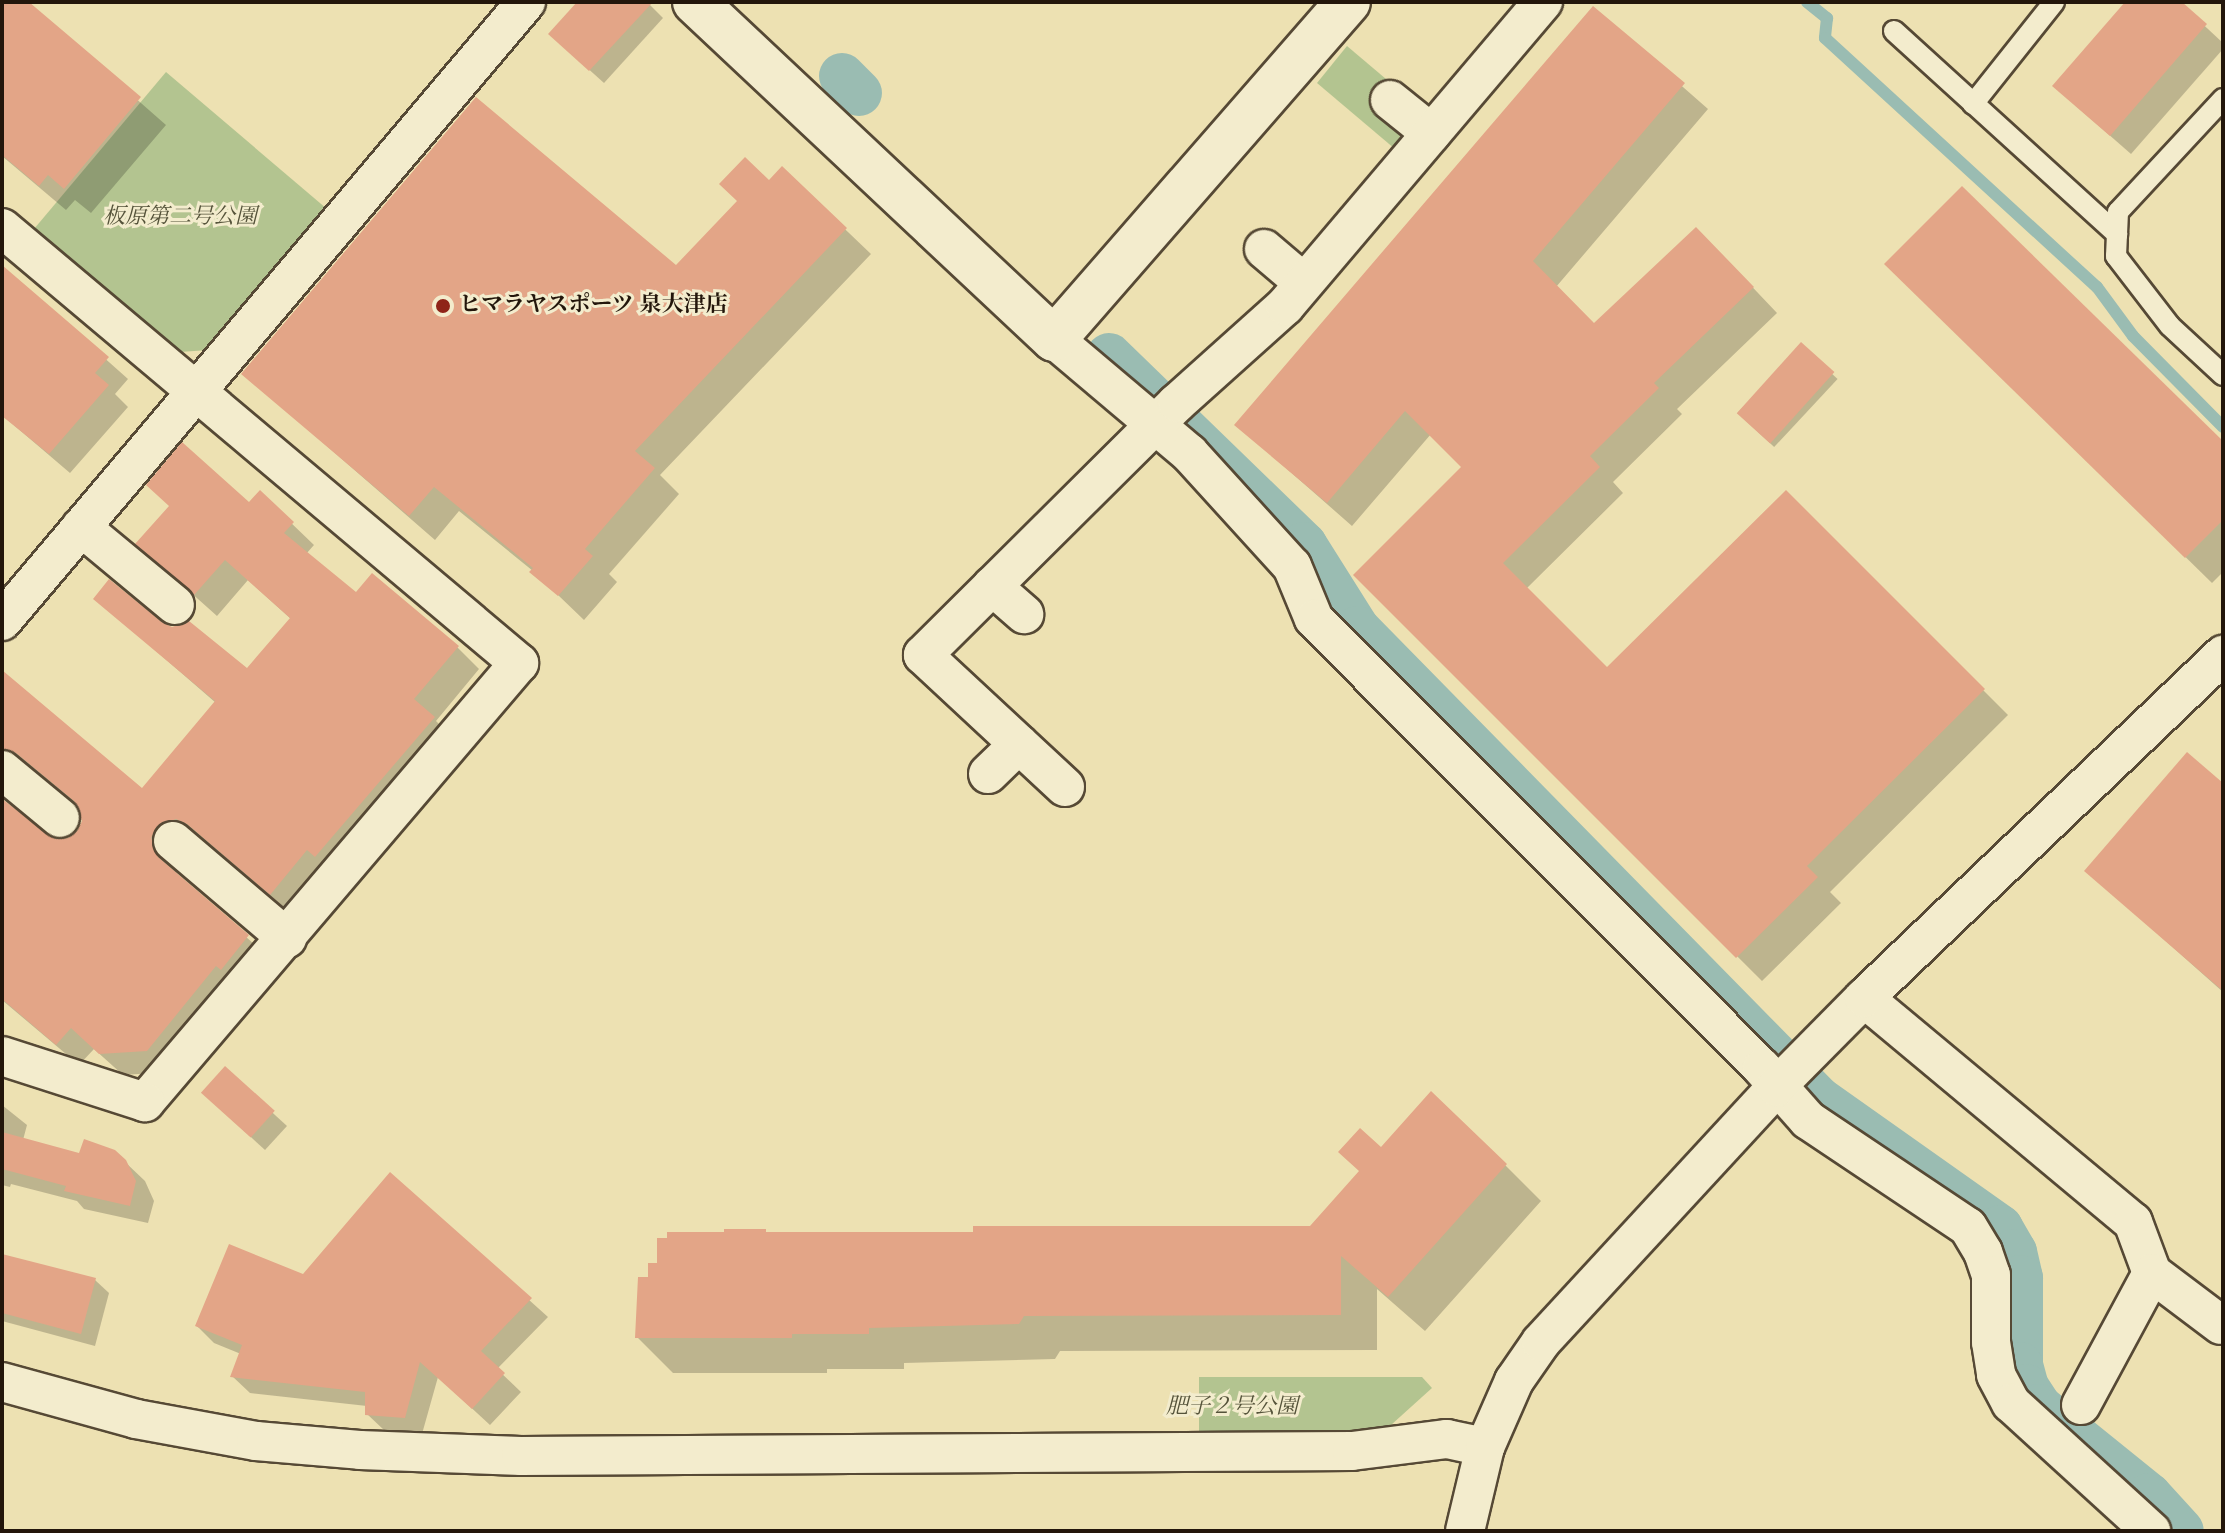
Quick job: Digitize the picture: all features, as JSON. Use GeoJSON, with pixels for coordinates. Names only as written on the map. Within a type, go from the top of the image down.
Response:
{"type":"FeatureCollection","features":[{"type":"Feature","properties":{"kind":"street"},"geometry":{"type":"LineString","coordinates":[[2,621],[526,2]]}},
{"type":"Feature","properties":{"kind":"street"},"geometry":{"type":"LineString","coordinates":[[695,2],[1054,339],[1165,415],[1189,453],[1292,566],[1314,619],[1778,1084],[1808,1120],[1968,1227],[1983,1252],[1991,1275],[1991,1342],[1996,1375],[2011,1403],[2151,1531]]}},
{"type":"Feature","properties":{"kind":"street"},"geometry":{"type":"LineString","coordinates":[[1054,339],[1348,2]]}},
{"type":"Feature","properties":{"kind":"street"},"geometry":{"type":"LineString","coordinates":[[1065,787],[923,655],[1165,415],[1285,306],[1543,2]]}},
{"type":"Feature","properties":{"kind":"street"},"geometry":{"type":"LineString","coordinates":[[1390,100],[1431,133]]}},
{"type":"Feature","properties":{"kind":"street"},"geometry":{"type":"LineString","coordinates":[[2,228],[519,663],[145,1102],[2,1056]]}},
{"type":"Feature","properties":{"kind":"street"},"geometry":{"type":"LineString","coordinates":[[1264,249],[1304,283]]}},
{"type":"Feature","properties":{"kind":"street"},"geometry":{"type":"LineString","coordinates":[[81,527],[175,605]]}},
{"type":"Feature","properties":{"kind":"street"},"geometry":{"type":"LineString","coordinates":[[992,586],[1024,614]]}},
{"type":"Feature","properties":{"kind":"street"},"geometry":{"type":"LineString","coordinates":[[1465,1531],[1483,1457],[1514,1381],[1541,1342],[1778,1084],[2223,655]]}},
{"type":"Feature","properties":{"kind":"street"},"geometry":{"type":"LineString","coordinates":[[988,774],[1019,744]]}},
{"type":"Feature","properties":{"kind":"street"},"geometry":{"type":"LineString","coordinates":[[2,770],[60,818]]}},
{"type":"Feature","properties":{"kind":"street"},"geometry":{"type":"LineString","coordinates":[[173,841],[287,938]]}},
{"type":"Feature","properties":{"kind":"street"},"geometry":{"type":"LineString","coordinates":[[1864,998],[2133,1222],[2152,1273],[2221,1325]]}},
{"type":"Feature","properties":{"kind":"street"},"geometry":{"type":"LineString","coordinates":[[2081,1405],[2152,1273]]}},
{"type":"Feature","properties":{"kind":"street"},"geometry":{"type":"LineString","coordinates":[[2,1382],[136,1419],[256,1441],[360,1450],[521,1456],[1352,1451],[1447,1439],[1483,1457]]}},
{"type":"Feature","properties":{"kind":"lane"},"geometry":{"type":"LineString","coordinates":[[1973,104],[2054,2]]}},
{"type":"Feature","properties":{"kind":"lane"},"geometry":{"type":"LineString","coordinates":[[1894,31],[2117,234]]}},
{"type":"Feature","properties":{"kind":"lane"},"geometry":{"type":"LineString","coordinates":[[2223,99],[2118,212],[2116,256],[2170,326],[2223,375]]}},
{"type":"Feature","properties":{"kind":"green space"},"geometry":{"type":"Polygon","coordinates":[[[1347,46],[1399,90],[1400,142],[1395,149],[1317,83],[1347,46]]]}},
{"type":"Feature","properties":{"kind":"green space","name":"板原第二号公園"},"geometry":{"type":"Polygon","coordinates":[[[166,72],[327,209],[208,350],[180,352],[34,229],[166,72]]]}},
{"type":"Feature","properties":{"kind":"green space","name":"肥子２号公園"},"geometry":{"type":"Polygon","coordinates":[[[1199,1377],[1422,1377],[1432,1388],[1391,1425],[1319,1439],[1199,1440],[1199,1377]]]}},
{"type":"Feature","properties":{"kind":"building"},"geometry":{"type":"Polygon","coordinates":[[[2,2],[29,2],[141,97],[64,189],[48,175],[39,186],[2,155],[2,2]]]}},
{"type":"Feature","properties":{"kind":"building"},"geometry":{"type":"Polygon","coordinates":[[[577,2],[653,2],[589,71],[548,34],[577,2]]]}},
{"type":"Feature","properties":{"kind":"building"},"geometry":{"type":"Polygon","coordinates":[[[2125,2],[2182,2],[2207,24],[2110,136],[2052,86],[2125,2]]]}},
{"type":"Feature","properties":{"kind":"building"},"geometry":{"type":"Polygon","coordinates":[[[1593,6],[1685,83],[1533,261],[1594,323],[1696,227],[1754,287],[1654,383],[1659,388],[1590,456],[1600,467],[1503,563],[1607,667],[1786,490],[1985,689],[1807,866],[1818,877],[1736,958],[1353,575],[1461,467],[1405,411],[1327,503],[1234,425],[1593,6]]]}},
{"type":"Feature","properties":{"kind":"building"},"geometry":{"type":"Polygon","coordinates":[[[476,97],[676,265],[737,201],[719,184],[745,157],[769,180],[782,166],[847,228],[635,451],[655,468],[585,549],[593,556],[558,596],[529,572],[533,568],[434,487],[409,516],[241,374],[476,97]]]}},
{"type":"Feature","properties":{"kind":"building"},"geometry":{"type":"Polygon","coordinates":[[[1962,186],[2223,441],[2223,520],[2185,558],[1884,264],[1962,186]]]}},
{"type":"Feature","properties":{"kind":"building"},"geometry":{"type":"Polygon","coordinates":[[[2,265],[109,357],[95,373],[109,385],[49,454],[2,416],[2,265]]]}},
{"type":"Feature","properties":{"kind":"building"},"geometry":{"type":"Polygon","coordinates":[[[1801,342],[1834,372],[1770,443],[1737,413],[1801,342]]]}},
{"type":"Feature","properties":{"kind":"building"},"geometry":{"type":"Polygon","coordinates":[[[182,442],[249,502],[260,490],[294,522],[284,533],[356,592],[372,573],[459,646],[414,699],[435,717],[315,857],[307,850],[270,895],[187,824],[176,819],[157,826],[151,838],[158,857],[249,935],[221,970],[216,966],[147,1051],[99,1054],[71,1028],[56,1045],[2,999],[2,799],[56,839],[68,838],[77,831],[82,821],[74,801],[16,753],[2,749],[2,670],[142,788],[215,701],[93,599],[109,579],[162,622],[172,627],[189,621],[247,668],[290,618],[225,560],[194,595],[135,544],[169,506],[146,485],[182,442]]]}},
{"type":"Feature","properties":{"kind":"building"},"geometry":{"type":"Polygon","coordinates":[[[2187,752],[2223,783],[2223,991],[2084,871],[2187,752]]]}},
{"type":"Feature","properties":{"kind":"building"},"geometry":{"type":"Polygon","coordinates":[[[225,1066],[275,1111],[251,1138],[201,1093],[225,1066]]]}},
{"type":"Feature","properties":{"kind":"building"},"geometry":{"type":"Polygon","coordinates":[[[1431,1091],[1507,1164],[1388,1297],[1341,1256],[1341,1315],[1024,1316],[1019,1324],[869,1328],[869,1334],[792,1334],[792,1338],[635,1338],[638,1277],[648,1277],[648,1263],[657,1263],[657,1238],[667,1238],[667,1232],[766,1229],[766,1232],[973,1232],[973,1226],[1310,1226],[1359,1171],[1338,1152],[1360,1128],[1381,1147],[1431,1091]]]}},
{"type":"Feature","properties":{"kind":"building"},"geometry":{"type":"Polygon","coordinates":[[[2,1132],[79,1153],[84,1139],[115,1150],[126,1160],[136,1181],[130,1206],[64,1191],[66,1186],[2,1169],[2,1132]]]}},
{"type":"Feature","properties":{"kind":"building"},"geometry":{"type":"Polygon","coordinates":[[[390,1172],[532,1298],[481,1351],[505,1373],[472,1409],[420,1362],[405,1418],[365,1415],[365,1392],[230,1377],[242,1345],[195,1326],[229,1244],[303,1274],[390,1172]]]}},
{"type":"Feature","properties":{"kind":"building"},"geometry":{"type":"Polygon","coordinates":[[[2,1254],[96,1278],[81,1334],[2,1313],[2,1254]]]}},
{"type":"Feature","properties":{"kind":"waterway"},"geometry":{"type":"LineString","coordinates":[[1807,2],[1827,18],[1825,38],[2097,287],[2133,336],[2223,427]]}},
{"type":"Feature","properties":{"kind":"waterway"},"geometry":{"type":"LineString","coordinates":[[842,76],[859,93]]}},
{"type":"Feature","properties":{"kind":"waterway"},"geometry":{"type":"LineString","coordinates":[[1109,356],[1304,545],[1357,629],[1818,1099],[2000,1228],[2014,1252],[2020,1278],[2020,1365],[2026,1387],[2039,1407],[2149,1496],[2181,1531]]}},
{"type":"Feature","properties":{"kind":"place","name":"ヒマラヤスポーツ 泉大津店"},"geometry":{"type":"Point","coordinates":[443,306]}}]}
